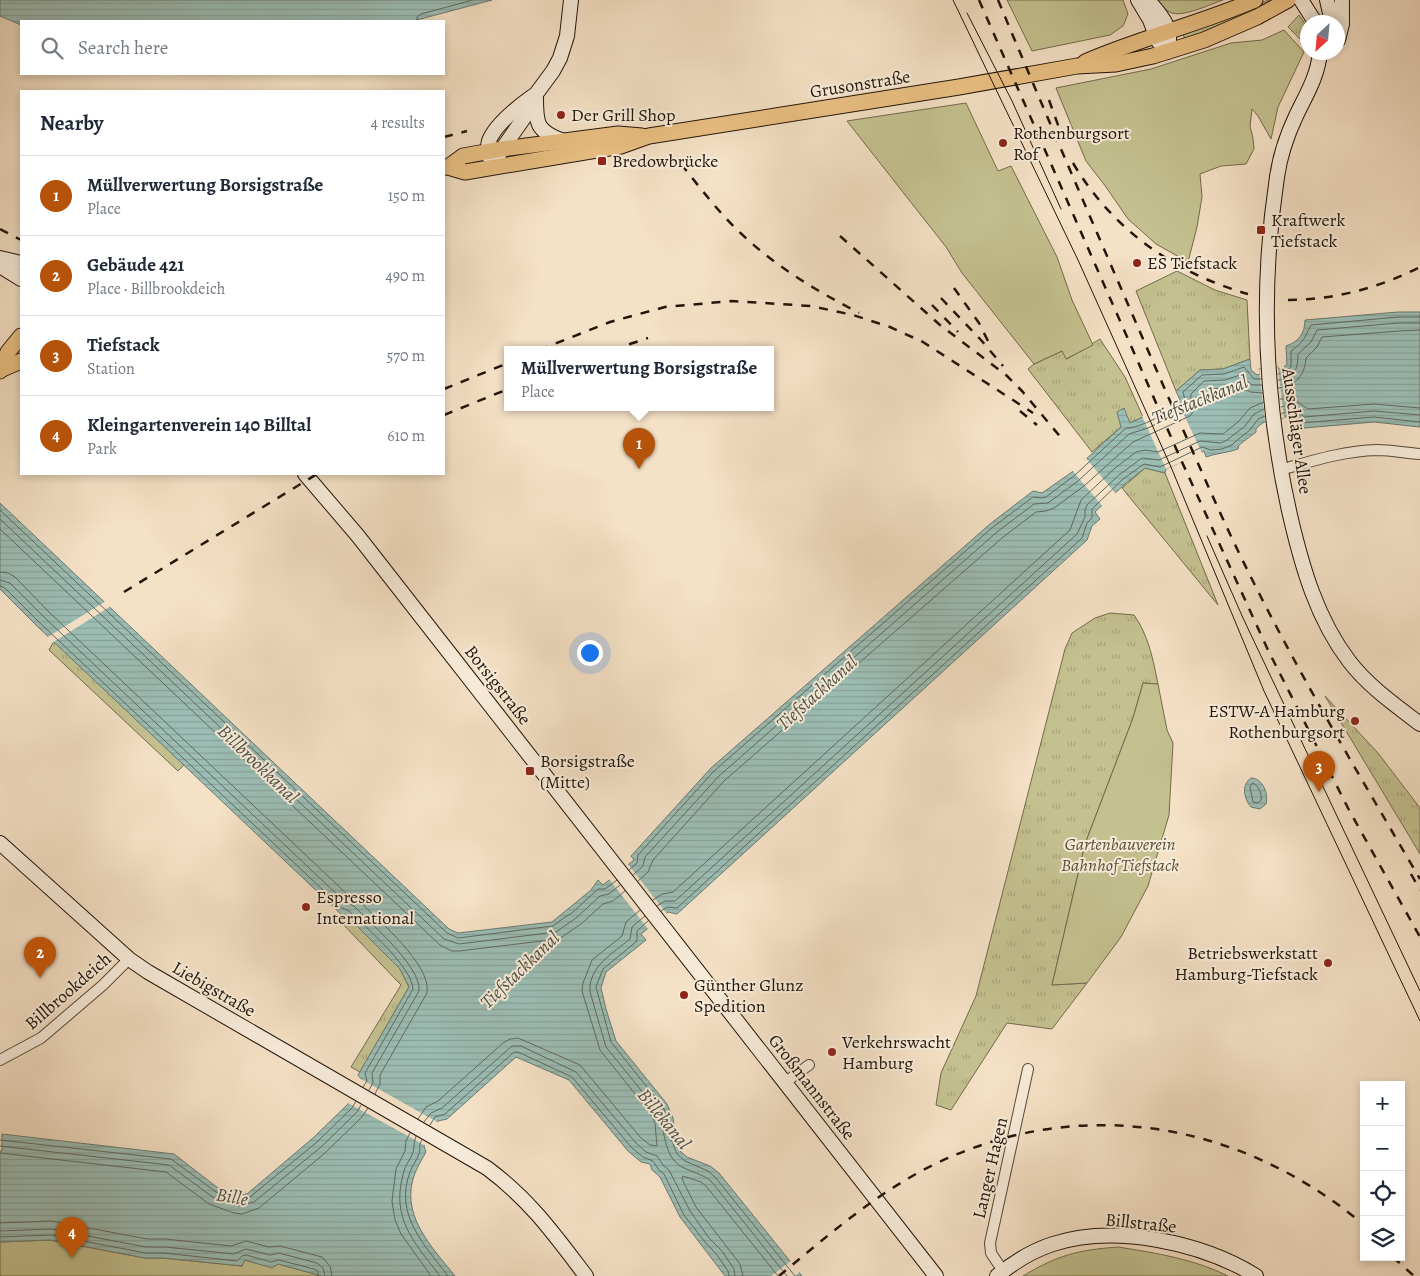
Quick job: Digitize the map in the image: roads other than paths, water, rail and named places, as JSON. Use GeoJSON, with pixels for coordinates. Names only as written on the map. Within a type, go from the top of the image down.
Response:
{"type":"FeatureCollection","features":[{"type":"Feature","properties":{"kind":"main road","name":"Grusonstraße"},"geometry":{"type":"LineString","coordinates":[[1076,66],[1113,50],[1225,13],[1255,0]]}},
{"type":"Feature","properties":{"kind":"main road","name":"Grusonstraße"},"geometry":{"type":"LineString","coordinates":[[446,167],[465,172],[620,146],[649,136],[960,87],[1076,66],[1116,64],[1167,52],[1237,26],[1288,0]]}},
{"type":"Feature","properties":{"kind":"main road","name":"Grusonstraße"},"geometry":{"type":"LineString","coordinates":[[446,167],[463,156],[561,140],[618,134],[649,136]]}},
{"type":"Feature","properties":{"kind":"main road"},"geometry":{"type":"LineString","coordinates":[[0,371],[8,352],[20,337]]}},
{"type":"Feature","properties":{"kind":"main road"},"geometry":{"type":"LineString","coordinates":[[0,371],[20,361]]}},
{"type":"Feature","properties":{"kind":"street"},"geometry":{"type":"LineString","coordinates":[[492,167],[496,150],[526,115],[536,94],[560,58],[567,36],[570,0]]}},
{"type":"Feature","properties":{"kind":"street"},"geometry":{"type":"LineString","coordinates":[[1138,0],[1150,20],[1170,42],[1167,52]]}},
{"type":"Feature","properties":{"kind":"street"},"geometry":{"type":"LineString","coordinates":[[1148,0],[1164,20],[1163,34]]}},
{"type":"Feature","properties":{"kind":"street"},"geometry":{"type":"LineString","coordinates":[[1301,0],[1311,15]]}},
{"type":"Feature","properties":{"kind":"street"},"geometry":{"type":"LineString","coordinates":[[1327,0],[1330,15]]}},
{"type":"Feature","properties":{"kind":"street"},"geometry":{"type":"LineString","coordinates":[[1342,0],[1342,15]]}},
{"type":"Feature","properties":{"kind":"street","name":"Ausschläger Allee"},"geometry":{"type":"LineString","coordinates":[[1315,77],[1318,60]]}},
{"type":"Feature","properties":{"kind":"street","name":"Ausschläger Allee"},"geometry":{"type":"LineString","coordinates":[[1326,60],[1315,77],[1291,128],[1277,176],[1269,251],[1267,296],[1269,368],[1280,470],[1304,571],[1330,630],[1348,660],[1364,677],[1420,724]]}},
{"type":"Feature","properties":{"kind":"street"},"geometry":{"type":"LineString","coordinates":[[536,94],[538,125],[547,134],[561,140]]}},
{"type":"Feature","properties":{"kind":"street"},"geometry":{"type":"LineString","coordinates":[[0,258],[20,263]]}},
{"type":"Feature","properties":{"kind":"street"},"geometry":{"type":"LineString","coordinates":[[0,266],[20,279]]}},
{"type":"Feature","properties":{"kind":"street"},"geometry":{"type":"LineString","coordinates":[[1280,470],[1339,454],[1359,451],[1420,454]]}},
{"type":"Feature","properties":{"kind":"street","name":"Borsigstraße"},"geometry":{"type":"LineString","coordinates":[[306,475],[358,536],[658,921]]}},
{"type":"Feature","properties":{"kind":"street","name":"Liebigstraße"},"geometry":{"type":"LineString","coordinates":[[0,843],[129,959],[180,992],[487,1168],[516,1192],[541,1217],[586,1276]]}},
{"type":"Feature","properties":{"kind":"street","name":"Großmannstraße"},"geometry":{"type":"LineString","coordinates":[[658,921],[936,1276]]}},
{"type":"Feature","properties":{"kind":"street","name":"Billbrookdeich"},"geometry":{"type":"LineString","coordinates":[[0,1060],[41,1038],[104,985],[129,959]]}},
{"type":"Feature","properties":{"kind":"street"},"geometry":{"type":"LineString","coordinates":[[784,1083],[809,1064]]}},
{"type":"Feature","properties":{"kind":"street","name":"Langer Hagen"},"geometry":{"type":"LineString","coordinates":[[1000,1273],[991,1254],[990,1243],[1028,1069]]}},
{"type":"Feature","properties":{"kind":"street","name":"Billstraße"},"geometry":{"type":"LineString","coordinates":[[1000,1273],[1023,1256],[1054,1244],[1087,1238],[1121,1236],[1147,1239],[1189,1248],[1222,1259],[1256,1276]]}},
{"type":"Feature","properties":{"kind":"water"},"geometry":{"type":"Polygon","coordinates":[[[0,0],[492,0],[417,20],[20,20],[20,25],[0,16],[0,0]]]}},
{"type":"Feature","properties":{"kind":"water"},"geometry":{"type":"Polygon","coordinates":[[[1398,312],[1420,312],[1420,427],[1374,422],[1293,429],[1292,421],[1287,416],[1264,422],[1256,429],[1256,432],[1239,445],[1238,449],[1206,457],[1204,451],[1166,469],[1165,473],[1145,468],[1095,512],[1100,519],[1092,526],[1087,540],[677,914],[668,912],[641,934],[646,940],[606,972],[601,988],[616,1041],[667,1104],[673,1118],[676,1139],[681,1152],[687,1157],[710,1166],[719,1173],[802,1276],[725,1276],[680,1217],[660,1177],[652,1170],[650,1164],[641,1162],[628,1151],[569,1080],[516,1057],[447,1119],[438,1121],[424,1146],[426,1152],[415,1173],[411,1188],[414,1216],[436,1253],[455,1276],[322,1276],[278,1264],[272,1268],[245,1260],[242,1266],[145,1258],[50,1240],[0,1242],[0,1151],[2,1151],[2,1134],[174,1154],[218,1188],[239,1195],[247,1194],[313,1138],[348,1104],[362,1080],[358,1075],[409,987],[400,969],[345,914],[343,916],[0,589],[0,503],[449,929],[458,933],[552,922],[591,890],[598,880],[603,885],[634,860],[631,856],[711,768],[990,524],[1033,491],[1042,493],[1072,472],[1121,427],[1117,412],[1124,408],[1130,423],[1180,400],[1176,391],[1200,370],[1223,369],[1250,359],[1251,370],[1257,375],[1260,374],[1259,369],[1278,367],[1282,369],[1287,364],[1286,346],[1300,337],[1304,329],[1305,320],[1398,312]]]}},
{"type":"Feature","properties":{"kind":"water"},"geometry":{"type":"Polygon","coordinates":[[[1251,778],[1261,783],[1264,787],[1267,800],[1266,804],[1260,809],[1251,807],[1245,796],[1246,784],[1251,778]]]}},
{"type":"Feature","properties":{"kind":"tram line"},"geometry":{"type":"LineString","coordinates":[[953,0],[1078,260],[1171,467],[1264,691],[1420,1021]]}},
{"type":"Feature","properties":{"kind":"tram line"},"geometry":{"type":"LineString","coordinates":[[967,13],[1012,101],[1061,209]]}},
{"type":"Feature","properties":{"kind":"tram line"},"geometry":{"type":"LineString","coordinates":[[1207,536],[1243,618],[1420,991]]}},
{"type":"Feature","properties":{"kind":"railway"},"geometry":{"type":"LineString","coordinates":[[979,0],[1182,462],[1268,650],[1349,810],[1420,937]]}},
{"type":"Feature","properties":{"kind":"railway"},"geometry":{"type":"LineString","coordinates":[[998,0],[1148,351],[1232,538],[1305,680],[1420,879]]}},
{"type":"Feature","properties":{"kind":"railway"},"geometry":{"type":"LineString","coordinates":[[1049,100],[1062,136]]}},
{"type":"Feature","properties":{"kind":"railway"},"geometry":{"type":"LineString","coordinates":[[445,137],[467,131]]}},
{"type":"Feature","properties":{"kind":"railway"},"geometry":{"type":"LineString","coordinates":[[1073,163],[1106,208],[1147,245],[1170,261],[1195,274],[1248,294]]}},
{"type":"Feature","properties":{"kind":"railway"},"geometry":{"type":"LineString","coordinates":[[681,164],[738,231],[773,261],[829,297],[859,313]]}},
{"type":"Feature","properties":{"kind":"railway"},"geometry":{"type":"LineString","coordinates":[[0,229],[20,239]]}},
{"type":"Feature","properties":{"kind":"railway"},"geometry":{"type":"LineString","coordinates":[[840,236],[940,325],[1006,375],[1063,440]]}},
{"type":"Feature","properties":{"kind":"railway"},"geometry":{"type":"LineString","coordinates":[[1288,300],[1322,298],[1356,291],[1372,287],[1420,267]]}},
{"type":"Feature","properties":{"kind":"railway"},"geometry":{"type":"LineString","coordinates":[[954,288],[979,323],[989,343]]}},
{"type":"Feature","properties":{"kind":"railway"},"geometry":{"type":"LineString","coordinates":[[941,298],[1003,366]]}},
{"type":"Feature","properties":{"kind":"railway"},"geometry":{"type":"LineString","coordinates":[[549,346],[610,322],[665,307],[732,301],[811,306],[853,315],[890,327],[923,342],[1033,413]]}},
{"type":"Feature","properties":{"kind":"railway"},"geometry":{"type":"LineString","coordinates":[[932,305],[958,332]]}},
{"type":"Feature","properties":{"kind":"railway"},"geometry":{"type":"LineString","coordinates":[[624,346],[648,338]]}},
{"type":"Feature","properties":{"kind":"railway"},"geometry":{"type":"LineString","coordinates":[[445,389],[504,365]]}},
{"type":"Feature","properties":{"kind":"railway"},"geometry":{"type":"LineString","coordinates":[[445,415],[504,391]]}},
{"type":"Feature","properties":{"kind":"railway"},"geometry":{"type":"LineString","coordinates":[[1020,411],[1037,425]]}},
{"type":"Feature","properties":{"kind":"railway"},"geometry":{"type":"LineString","coordinates":[[124,592],[315,475]]}},
{"type":"Feature","properties":{"kind":"railway"},"geometry":{"type":"LineString","coordinates":[[1411,874],[1420,890]]}},
{"type":"Feature","properties":{"kind":"railway"},"geometry":{"type":"LineString","coordinates":[[779,1276],[851,1217],[909,1178],[929,1167],[985,1144],[1041,1130],[1098,1125],[1155,1129],[1210,1141],[1264,1161],[1315,1189],[1360,1222]]}},
{"type":"Feature","properties":{"kind":"railway"},"geometry":{"type":"LineString","coordinates":[[1397,1261],[1414,1276]]}},
{"type":"Feature","properties":{"kind":"place","name":"Der Grill Shop"},"geometry":{"type":"Point","coordinates":[561,115]}},
{"type":"Feature","properties":{"kind":"place","name":"Rothenburgsort Rof"},"geometry":{"type":"Point","coordinates":[1003,143]}},
{"type":"Feature","properties":{"kind":"place","name":"Bredowbrücke"},"geometry":{"type":"Point","coordinates":[602,161]}},
{"type":"Feature","properties":{"kind":"place","name":"Kraftwerk Tiefstack"},"geometry":{"type":"Point","coordinates":[1261,230]}},
{"type":"Feature","properties":{"kind":"place","name":"ES Tiefstack"},"geometry":{"type":"Point","coordinates":[1137,263]}},
{"type":"Feature","properties":{"kind":"place","name":"Müllverwertung Borsigstraße"},"geometry":{"type":"Point","coordinates":[639,469]}},
{"type":"Feature","properties":{"kind":"place","name":"ESTW-A Hamburg Rothenburgsort"},"geometry":{"type":"Point","coordinates":[1355,721]}},
{"type":"Feature","properties":{"kind":"place","name":"Borsigstraße (Mitte)"},"geometry":{"type":"Point","coordinates":[530,771]}},
{"type":"Feature","properties":{"kind":"place","name":"Tiefstack"},"geometry":{"type":"Point","coordinates":[1319,792]}},
{"type":"Feature","properties":{"kind":"place","name":"Espresso International"},"geometry":{"type":"Point","coordinates":[306,907]}},
{"type":"Feature","properties":{"kind":"place","name":"Betriebswerkstatt Hamburg-Tiefstack"},"geometry":{"type":"Point","coordinates":[1328,963]}},
{"type":"Feature","properties":{"kind":"place","name":"Gebäude 421"},"geometry":{"type":"Point","coordinates":[40,978]}},
{"type":"Feature","properties":{"kind":"place","name":"Günther Glunz Spedition"},"geometry":{"type":"Point","coordinates":[684,995]}},
{"type":"Feature","properties":{"kind":"place","name":"Verkehrswacht Hamburg"},"geometry":{"type":"Point","coordinates":[832,1052]}},
{"type":"Feature","properties":{"kind":"place","name":"Kleingartenverein 140 Billtal"},"geometry":{"type":"Point","coordinates":[72,1258]}},
{"type":"Feature","properties":{"kind":"water label","name":"Tiefstackkanal"},"geometry":{"type":"Point","coordinates":[1200,400]}},
{"type":"Feature","properties":{"kind":"water label","name":"Tiefstackkanal"},"geometry":{"type":"Point","coordinates":[817,693]}},
{"type":"Feature","properties":{"kind":"water label","name":"Billbrookkanal"},"geometry":{"type":"Point","coordinates":[258,764]}},
{"type":"Feature","properties":{"kind":"water label","name":"Tiefstackkanal"},"geometry":{"type":"Point","coordinates":[520,970]}},
{"type":"Feature","properties":{"kind":"water label","name":"Billekanal"},"geometry":{"type":"Point","coordinates":[664,1119]}},
{"type":"Feature","properties":{"kind":"water label","name":"Bille"},"geometry":{"type":"Point","coordinates":[232,1197]}},
{"type":"Feature","properties":{"kind":"park label","name":"Gartenbauverein Bahnhof Tiefstack"},"geometry":{"type":"Point","coordinates":[1120,854]}}]}
